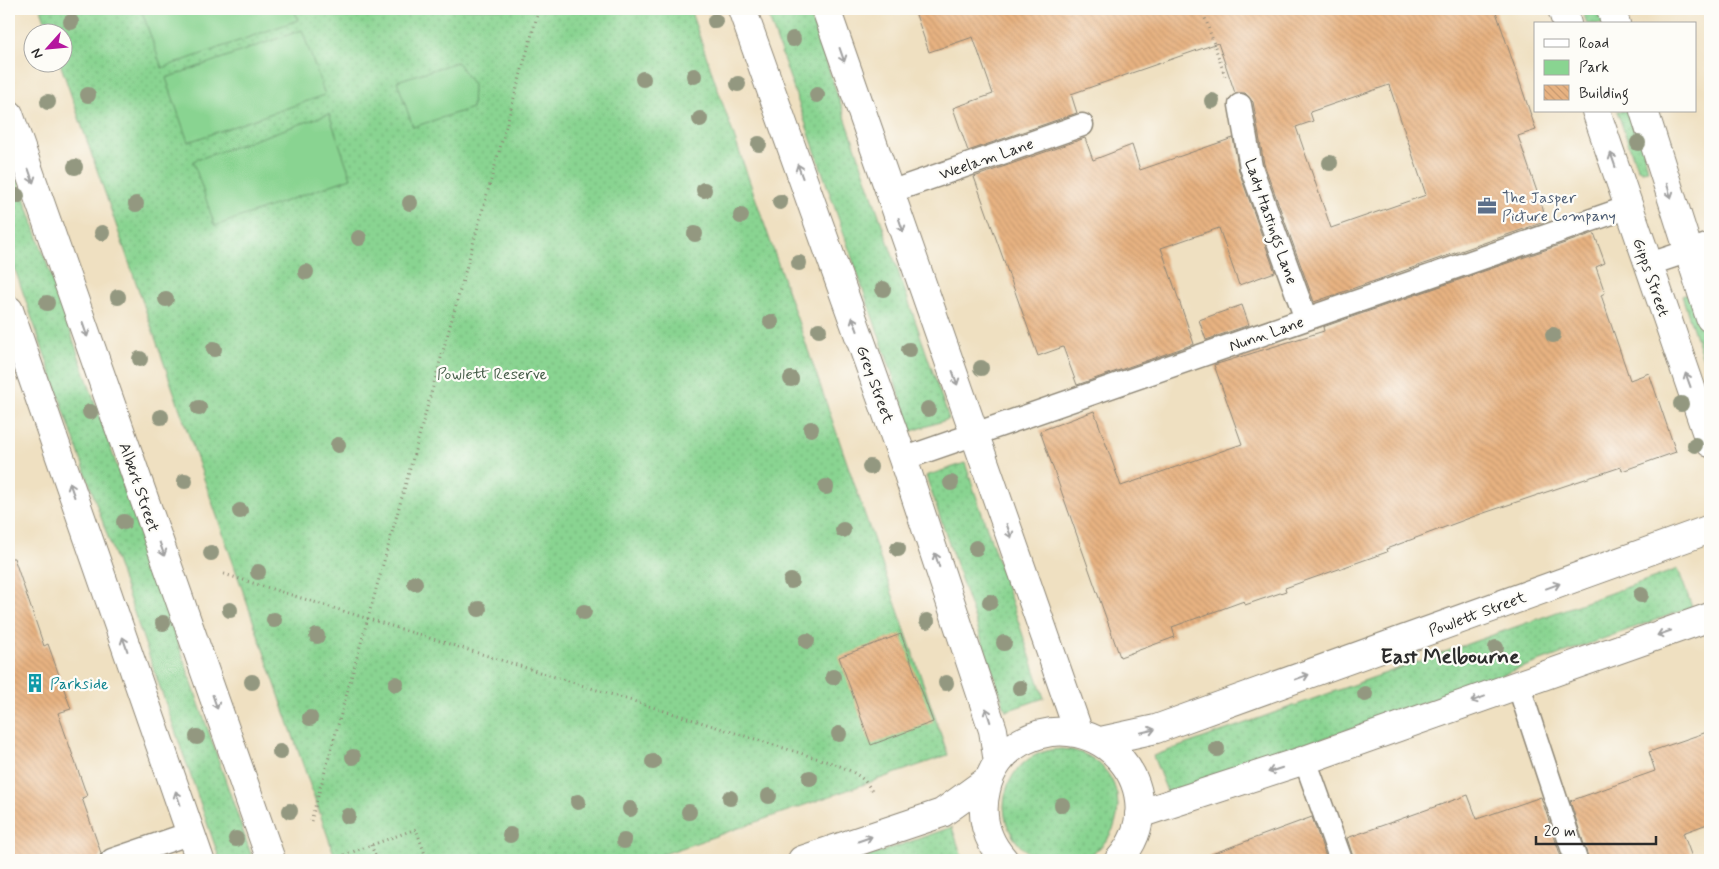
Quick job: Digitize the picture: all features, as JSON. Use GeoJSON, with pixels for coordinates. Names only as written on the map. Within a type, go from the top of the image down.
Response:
{"type":"FeatureCollection","features":[{"type":"Feature","properties":{"kind":"street","name":"Grey Street"},"geometry":{"type":"LineString","coordinates":[[742,9],[903,459],[993,730],[993,771]]}},
{"type":"Feature","properties":{"kind":"street"},"geometry":{"type":"LineString","coordinates":[[826,9],[975,434],[1090,737],[1117,754],[1130,772],[1137,792],[1139,814],[1135,834],[1124,858]]}},
{"type":"Feature","properties":{"kind":"street"},"geometry":{"type":"LineString","coordinates":[[1562,9],[1566,22]]}},
{"type":"Feature","properties":{"kind":"street"},"geometry":{"type":"LineString","coordinates":[[1611,9],[1615,22]]}},
{"type":"Feature","properties":{"kind":"street","name":"Gipps Street"},"geometry":{"type":"LineString","coordinates":[[1596,112],[1710,443]]}},
{"type":"Feature","properties":{"kind":"street"},"geometry":{"type":"LineString","coordinates":[[1644,112],[1699,247],[1710,318]]}},
{"type":"Feature","properties":{"kind":"street","name":"Albert Street"},"geometry":{"type":"LineString","coordinates":[[9,114],[271,860]]}},
{"type":"Feature","properties":{"kind":"street"},"geometry":{"type":"LineString","coordinates":[[9,310],[200,860]]}},
{"type":"Feature","properties":{"kind":"street","name":"Powlett Street"},"geometry":{"type":"LineString","coordinates":[[993,771],[1014,746],[1034,735],[1056,730],[1090,737],[1156,729],[1710,529]]}},
{"type":"Feature","properties":{"kind":"street"},"geometry":{"type":"LineString","coordinates":[[1139,814],[1306,760],[1710,617]]}},
{"type":"Feature","properties":{"kind":"street"},"geometry":{"type":"LineString","coordinates":[[802,860],[942,813],[993,771]]}},
{"type":"Feature","properties":{"kind":"street"},"geometry":{"type":"LineString","coordinates":[[993,771],[983,803],[985,827],[994,850],[1004,860]]}},
{"type":"Feature","properties":{"kind":"lane","name":"Lady Hastings Lane"},"geometry":{"type":"LineString","coordinates":[[1240,105],[1251,167],[1306,319]]}},
{"type":"Feature","properties":{"kind":"lane","name":"Weelam Lane"},"geometry":{"type":"LineString","coordinates":[[890,192],[1082,125]]}},
{"type":"Feature","properties":{"kind":"lane","name":"Nunn Lane"},"geometry":{"type":"LineString","coordinates":[[903,459],[1629,207]]}},
{"type":"Feature","properties":{"kind":"lane"},"geometry":{"type":"LineString","coordinates":[[1648,265],[1699,247]]}},
{"type":"Feature","properties":{"kind":"lane"},"geometry":{"type":"LineString","coordinates":[[1518,684],[1576,860]]}},
{"type":"Feature","properties":{"kind":"lane"},"geometry":{"type":"LineString","coordinates":[[1306,760],[1341,860]]}},
{"type":"Feature","properties":{"kind":"lane"},"geometry":{"type":"LineString","coordinates":[[112,860],[191,833]]}},
{"type":"Feature","properties":{"kind":"path"},"geometry":{"type":"LineString","coordinates":[[311,821],[539,9]]}},
{"type":"Feature","properties":{"kind":"path"},"geometry":{"type":"LineString","coordinates":[[1202,9],[1226,80],[1240,105]]}},
{"type":"Feature","properties":{"kind":"path"},"geometry":{"type":"LineString","coordinates":[[224,574],[367,617],[848,769],[868,783],[872,792]]}},
{"type":"Feature","properties":{"kind":"path"},"geometry":{"type":"LineString","coordinates":[[330,860],[416,829],[427,860]]}},
{"type":"Feature","properties":{"kind":"path"},"geometry":{"type":"LineString","coordinates":[[371,845],[377,860]]}},
{"type":"Feature","properties":{"kind":"green space","name":"Powlett Reserve"},"geometry":{"type":"Polygon","coordinates":[[[41,9],[690,9],[948,755],[647,860],[336,860],[63,72],[72,72],[72,22],[46,22],[41,9]]]}},
{"type":"Feature","properties":{"kind":"green space"},"geometry":{"type":"Polygon","coordinates":[[[141,9],[294,9],[298,20],[162,68],[141,9]]]}},
{"type":"Feature","properties":{"kind":"green space"},"geometry":{"type":"Polygon","coordinates":[[[766,9],[808,9],[949,419],[912,431],[766,9]]]}},
{"type":"Feature","properties":{"kind":"green space"},"geometry":{"type":"Polygon","coordinates":[[[1582,9],[1599,9],[1603,22],[1586,22],[1582,9]]]}},
{"type":"Feature","properties":{"kind":"green space"},"geometry":{"type":"Polygon","coordinates":[[[302,30],[325,95],[188,142],[166,78],[302,30]]]}},
{"type":"Feature","properties":{"kind":"green space"},"geometry":{"type":"Polygon","coordinates":[[[457,62],[473,85],[472,108],[413,127],[397,81],[457,62]]]}},
{"type":"Feature","properties":{"kind":"green space"},"geometry":{"type":"Polygon","coordinates":[[[1617,112],[1635,112],[1648,170],[1642,171],[1637,168],[1617,112]]]}},
{"type":"Feature","properties":{"kind":"green space"},"geometry":{"type":"Polygon","coordinates":[[[329,114],[351,178],[215,226],[193,161],[329,114]]]}},
{"type":"Feature","properties":{"kind":"green space"},"geometry":{"type":"Polygon","coordinates":[[[9,154],[253,860],[220,860],[9,252],[9,154]]]}},
{"type":"Feature","properties":{"kind":"green space"},"geometry":{"type":"Polygon","coordinates":[[[1693,292],[1710,342],[1710,380],[1682,296],[1693,292]]]}},
{"type":"Feature","properties":{"kind":"green space"},"geometry":{"type":"Polygon","coordinates":[[[965,463],[1044,698],[1006,711],[926,476],[965,463]]]}},
{"type":"Feature","properties":{"kind":"green space"},"geometry":{"type":"Polygon","coordinates":[[[1678,569],[1692,607],[1168,794],[1153,756],[1678,569]]]}},
{"type":"Feature","properties":{"kind":"green space"},"geometry":{"type":"Polygon","coordinates":[[[1061,749],[1083,753],[1093,758],[1109,774],[1114,784],[1118,806],[1114,828],[1109,838],[1093,854],[1083,859],[1061,863],[1039,859],[1029,854],[1013,838],[1008,828],[1004,806],[1008,784],[1013,774],[1029,758],[1039,753],[1061,749]]]}},
{"type":"Feature","properties":{"kind":"green space"},"geometry":{"type":"Polygon","coordinates":[[[952,827],[963,860],[858,860],[952,827]]]}},
{"type":"Feature","properties":{"kind":"building"},"geometry":{"type":"Polygon","coordinates":[[[914,9],[1495,9],[1536,130],[1518,136],[1547,221],[1314,302],[1264,164],[1253,102],[1245,93],[1235,93],[1218,43],[1071,94],[1077,113],[968,151],[953,108],[993,94],[973,37],[929,52],[914,9]],[[1389,85],[1310,112],[1313,121],[1296,127],[1331,228],[1426,195],[1389,85]]]}},
{"type":"Feature","properties":{"kind":"building"},"geometry":{"type":"Polygon","coordinates":[[[1085,138],[1093,160],[1132,145],[1140,170],[1233,138],[1239,171],[1275,272],[1239,285],[1219,228],[1161,248],[1194,344],[1077,385],[1063,347],[1038,356],[974,177],[1085,138]]]}},
{"type":"Feature","properties":{"kind":"building"},"geometry":{"type":"Polygon","coordinates":[[[1594,233],[1605,263],[1596,267],[1605,293],[1601,295],[1630,380],[1649,373],[1676,452],[1622,471],[1621,467],[1475,516],[1386,549],[1387,552],[1285,588],[1286,591],[1245,605],[1244,601],[1172,627],[1175,637],[1120,657],[1040,431],[1094,411],[1121,486],[1242,444],[1214,365],[1324,331],[1323,327],[1594,233]]]}},
{"type":"Feature","properties":{"kind":"building"},"geometry":{"type":"Polygon","coordinates":[[[1242,305],[1249,325],[1206,340],[1199,320],[1242,305]]]}},
{"type":"Feature","properties":{"kind":"building"},"geometry":{"type":"Polygon","coordinates":[[[9,558],[14,558],[44,646],[48,644],[71,709],[58,713],[87,796],[82,798],[101,853],[99,860],[9,860],[9,558]]]}},
{"type":"Feature","properties":{"kind":"building"},"geometry":{"type":"Polygon","coordinates":[[[901,634],[933,722],[871,745],[839,657],[901,634]]]}},
{"type":"Feature","properties":{"kind":"building"},"geometry":{"type":"Polygon","coordinates":[[[1710,731],[1710,823],[1683,833],[1693,860],[1589,860],[1570,801],[1655,771],[1649,752],[1710,731]]]}},
{"type":"Feature","properties":{"kind":"building"},"geometry":{"type":"Polygon","coordinates":[[[1468,795],[1477,819],[1541,797],[1562,860],[1354,860],[1347,838],[1468,795]]]}},
{"type":"Feature","properties":{"kind":"building"},"geometry":{"type":"Polygon","coordinates":[[[1312,817],[1327,860],[1210,860],[1209,855],[1312,817]]]}},
{"type":"Feature","properties":{"kind":"place","name":"The Jasper Picture Company"},"geometry":{"type":"Point","coordinates":[1487,206]}},
{"type":"Feature","properties":{"kind":"place","name":"Parkside"},"geometry":{"type":"Point","coordinates":[35,683]}},
{"type":"Feature","properties":{"kind":"district","name":"East Melbourne"},"geometry":{"type":"Point","coordinates":[1450,656]}}]}
